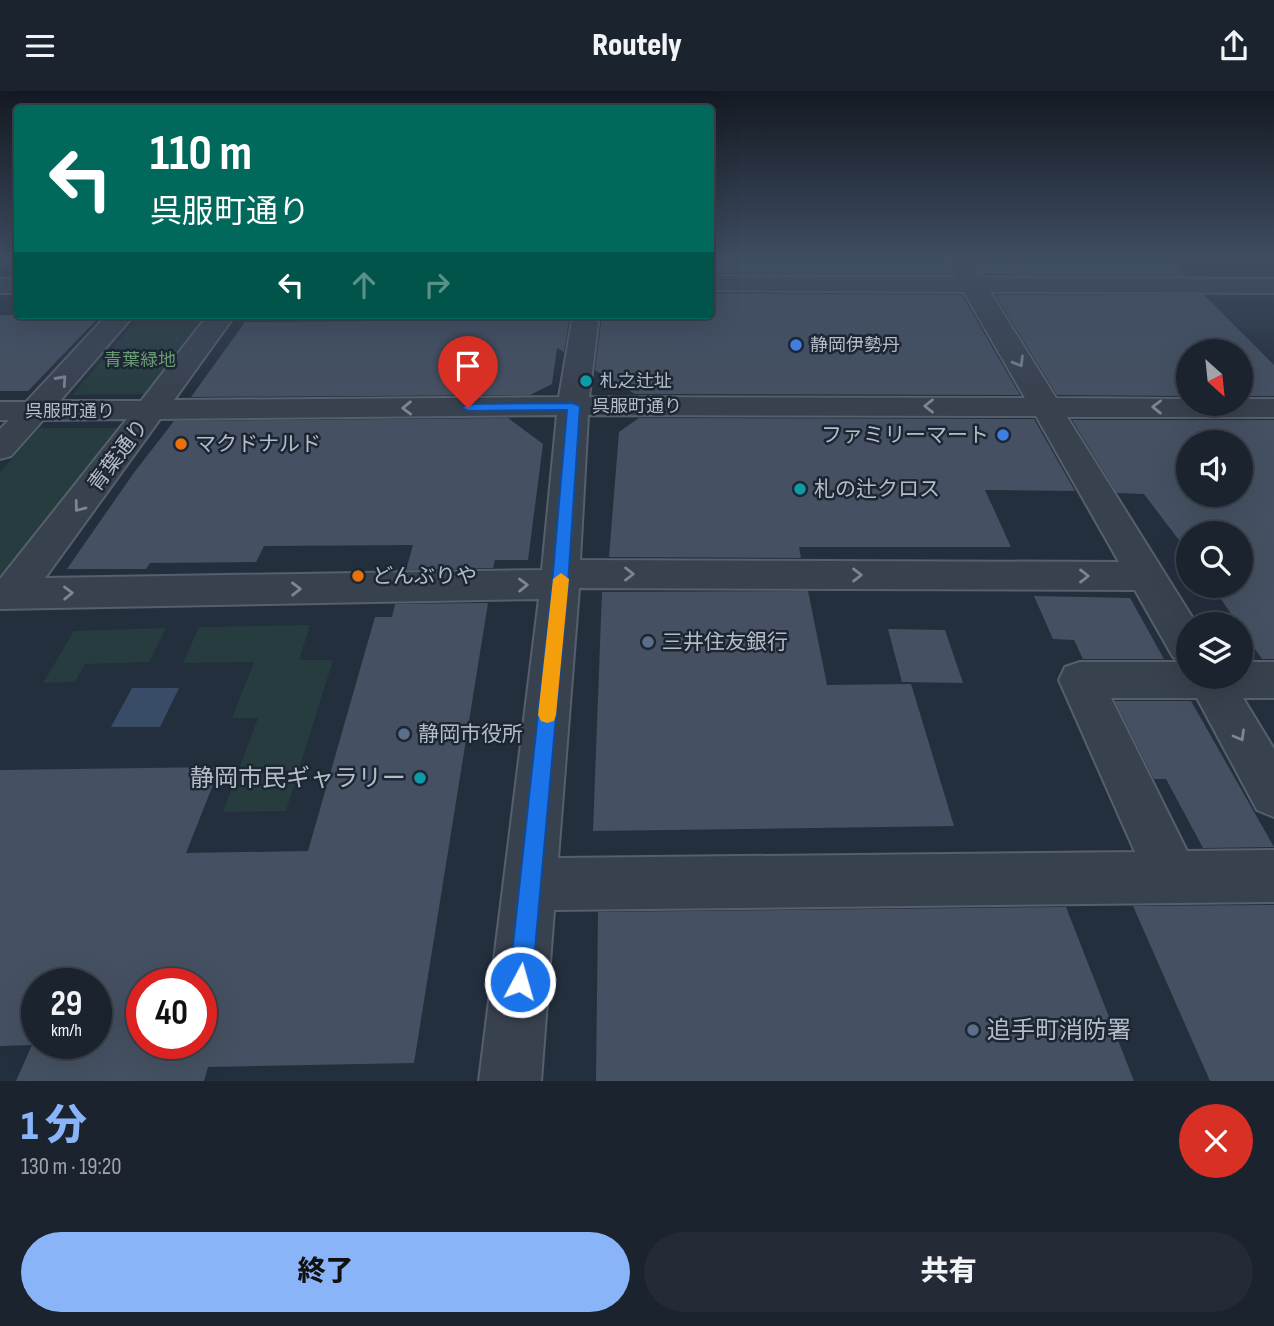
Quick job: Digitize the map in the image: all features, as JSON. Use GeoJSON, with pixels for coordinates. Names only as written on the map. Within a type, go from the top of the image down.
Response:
{"type":"FeatureCollection","features":[{"type":"Feature","properties":{"kind":"street"},"geometry":{"type":"LineString","coordinates":[[984,304],[1176,625]]}},
{"type":"Feature","properties":{"kind":"street"},"geometry":{"type":"LineString","coordinates":[[0,449],[117,319]]}},
{"type":"Feature","properties":{"kind":"street","name":"青葉通り"},"geometry":{"type":"LineString","coordinates":[[6,594],[151,411],[219,319]]}},
{"type":"Feature","properties":{"kind":"street"},"geometry":{"type":"LineString","coordinates":[[510,1081],[561,579],[573,406],[585,319]]}},
{"type":"Feature","properties":{"kind":"street","name":"呉服町通り"},"geometry":{"type":"LineString","coordinates":[[0,411],[573,406],[1274,408]]}},
{"type":"Feature","properties":{"kind":"street"},"geometry":{"type":"LineString","coordinates":[[6,594],[561,579],[1145,576]]}},
{"type":"Feature","properties":{"kind":"street"},"geometry":{"type":"LineString","coordinates":[[1173,878],[1080,680],[1176,670]]}},
{"type":"Feature","properties":{"kind":"street"},"geometry":{"type":"LineString","coordinates":[[1253,676],[1274,680]]}},
{"type":"Feature","properties":{"kind":"street"},"geometry":{"type":"LineString","coordinates":[[1214,689],[1274,794]]}},
{"type":"Feature","properties":{"kind":"street"},"geometry":{"type":"LineString","coordinates":[[530,884],[1274,876]]}},
{"type":"Feature","properties":{"kind":"green space","name":"青葉緑地"},"geometry":{"type":"Polygon","coordinates":[[[138,319],[207,319],[151,394],[72,395],[138,319]]]}},
{"type":"Feature","properties":{"kind":"green space","name":"青葉緑地"},"geometry":{"type":"Polygon","coordinates":[[[39,428],[120,428],[10,574],[0,574],[0,472],[39,428]]]}},
{"type":"Feature","properties":{"kind":"green space"},"geometry":{"type":"Polygon","coordinates":[[[310,625],[299,660],[333,660],[286,811],[223,812],[258,718],[232,718],[254,662],[183,663],[199,627],[310,625]]]}},
{"type":"Feature","properties":{"kind":"green space"},"geometry":{"type":"Polygon","coordinates":[[[166,628],[149,662],[85,664],[75,682],[43,683],[74,631],[166,628]]]}},
{"type":"Feature","properties":{"kind":"water"},"geometry":{"type":"Polygon","coordinates":[[[132,688],[179,688],[160,727],[111,727],[132,688]]]}},
{"type":"Feature","properties":{"kind":"building","name":"静岡伊勢丹"},"geometry":{"type":"Polygon","coordinates":[[[714,304],[967,304],[1020,395],[635,394],[595,370],[601,319],[714,319],[714,304]]]}},
{"type":"Feature","properties":{"kind":"building"},"geometry":{"type":"Polygon","coordinates":[[[1001,304],[1213,304],[1248,339],[1176,339],[1176,396],[1057,395],[1001,304]]]}},
{"type":"Feature","properties":{"kind":"building"},"geometry":{"type":"Polygon","coordinates":[[[0,315],[14,315],[14,319],[97,319],[28,391],[0,391],[0,315]]]}},
{"type":"Feature","properties":{"kind":"building"},"geometry":{"type":"Polygon","coordinates":[[[569,319],[564,352],[557,348],[552,384],[530,395],[191,397],[245,322],[569,319]]]}},
{"type":"Feature","properties":{"kind":"building"},"geometry":{"type":"Polygon","coordinates":[[[1253,344],[1274,365],[1274,396],[1253,396],[1253,344]]]}},
{"type":"Feature","properties":{"kind":"building"},"geometry":{"type":"Polygon","coordinates":[[[508,418],[543,444],[528,560],[495,560],[493,568],[406,570],[413,545],[264,546],[256,562],[150,563],[146,569],[67,569],[133,474],[174,421],[508,418]]]}},
{"type":"Feature","properties":{"kind":"building","name":"札の辻クロス"},"geometry":{"type":"Polygon","coordinates":[[[639,418],[1034,419],[1075,491],[985,490],[1011,547],[799,547],[801,558],[609,557],[619,432],[639,418]]]}},
{"type":"Feature","properties":{"kind":"building"},"geometry":{"type":"Polygon","coordinates":[[[1072,420],[1274,420],[1274,659],[1262,659],[1253,646],[1253,612],[1230,612],[1220,598],[1253,598],[1253,521],[1176,521],[1176,536],[1144,494],[1117,493],[1072,420]]]}},
{"type":"Feature","properties":{"kind":"building"},"geometry":{"type":"Polygon","coordinates":[[[808,591],[827,685],[911,684],[954,826],[593,831],[602,592],[808,591]]]}},
{"type":"Feature","properties":{"kind":"building"},"geometry":{"type":"Polygon","coordinates":[[[1034,596],[1130,598],[1164,659],[1083,659],[1074,640],[1053,639],[1034,596]]]}},
{"type":"Feature","properties":{"kind":"building","name":"静岡市役所"},"geometry":{"type":"Polygon","coordinates":[[[488,603],[414,1063],[208,1067],[204,1081],[16,1081],[26,1059],[112,1059],[112,968],[21,968],[21,1045],[0,1046],[0,770],[220,767],[186,853],[308,851],[375,617],[392,617],[395,604],[488,603]]]}},
{"type":"Feature","properties":{"kind":"building"},"geometry":{"type":"Polygon","coordinates":[[[888,629],[945,630],[963,683],[902,682],[888,629]]]}},
{"type":"Feature","properties":{"kind":"building"},"geometry":{"type":"Polygon","coordinates":[[[1115,701],[1191,701],[1274,847],[1203,848],[1166,779],[1154,779],[1115,701]]]}},
{"type":"Feature","properties":{"kind":"building"},"geometry":{"type":"Polygon","coordinates":[[[1274,905],[1274,1081],[1210,1081],[1133,906],[1274,905]]]}},
{"type":"Feature","properties":{"kind":"building"},"geometry":{"type":"Polygon","coordinates":[[[1066,907],[1134,1081],[596,1081],[598,912],[1066,907]]]}},
{"type":"Feature","properties":{"kind":"slow traffic"},"geometry":{"type":"LineString","coordinates":[[547,715],[561,579]]}},
{"type":"Feature","properties":{"kind":"place","name":"静岡伊勢丹"},"geometry":{"type":"Point","coordinates":[796,345]}},
{"type":"Feature","properties":{"kind":"place","name":"札之辻址"},"geometry":{"type":"Point","coordinates":[586,381]}},
{"type":"Feature","properties":{"kind":"place","name":"ファミリーマート"},"geometry":{"type":"Point","coordinates":[1003,435]}},
{"type":"Feature","properties":{"kind":"place","name":"マクドナルド"},"geometry":{"type":"Point","coordinates":[181,444]}},
{"type":"Feature","properties":{"kind":"place","name":"札の辻クロス"},"geometry":{"type":"Point","coordinates":[800,489]}},
{"type":"Feature","properties":{"kind":"place","name":"どんぶりや"},"geometry":{"type":"Point","coordinates":[358,576]}},
{"type":"Feature","properties":{"kind":"place","name":"三井住友銀行"},"geometry":{"type":"Point","coordinates":[648,642]}},
{"type":"Feature","properties":{"kind":"place","name":"静岡市役所"},"geometry":{"type":"Point","coordinates":[404,734]}},
{"type":"Feature","properties":{"kind":"place","name":"静岡市民ギャラリー"},"geometry":{"type":"Point","coordinates":[420,778]}},
{"type":"Feature","properties":{"kind":"place","name":"追手町消防署"},"geometry":{"type":"Point","coordinates":[973,1030]}},
{"type":"Feature","properties":{"kind":"route"},"geometry":{"type":"LineString","coordinates":[[468,408],[573,406],[560,584],[520,982]]}}]}
